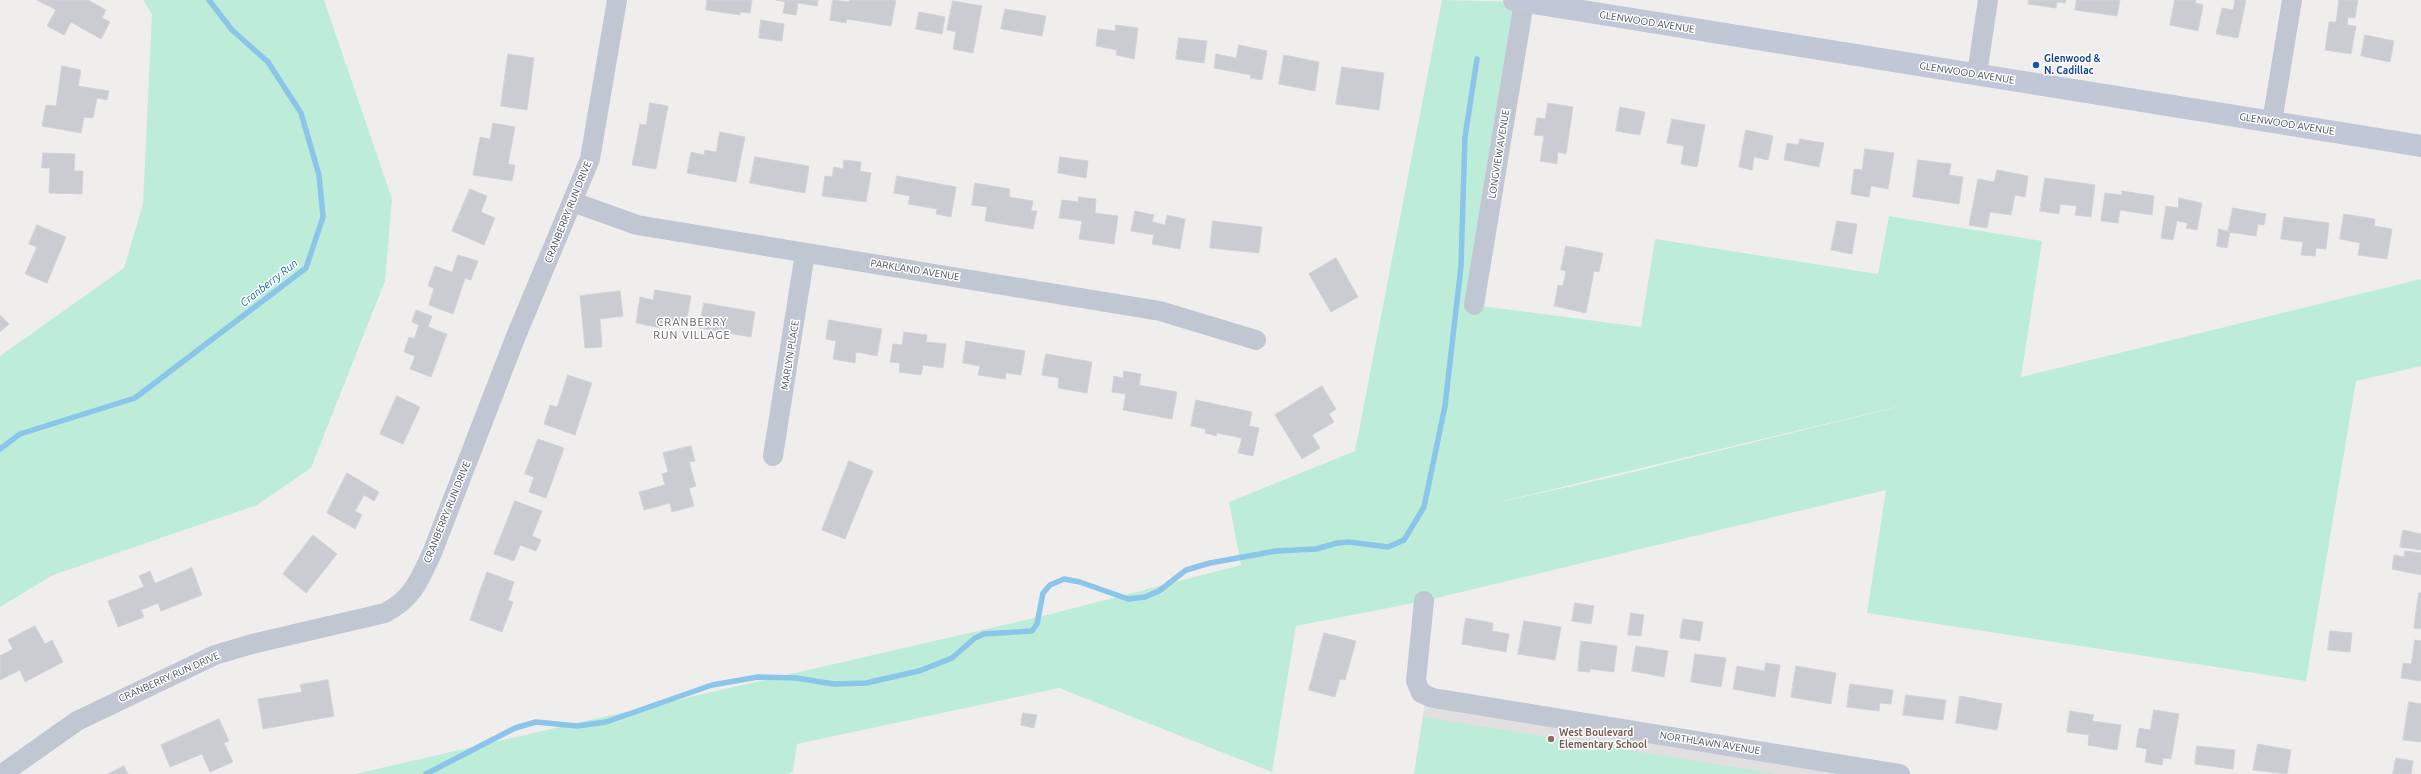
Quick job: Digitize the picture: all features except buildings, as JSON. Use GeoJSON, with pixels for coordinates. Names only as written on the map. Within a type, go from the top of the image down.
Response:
{"type":"FeatureCollection","features":[{"type":"Feature","properties":{"kind":"street","name":"CRANBERRY RUN DRIVE"},"geometry":{"type":"LineString","coordinates":[[2,774],[77,721],[215,655],[252,644],[384,613],[400,605],[408,598],[417,585],[432,553],[516,336],[590,158],[617,0]]}},
{"type":"Feature","properties":{"kind":"street"},"geometry":{"type":"LineString","coordinates":[[1977,74],[1988,0]]}},
{"type":"Feature","properties":{"kind":"street"},"geometry":{"type":"LineString","coordinates":[[2272,122],[2292,0]]}},
{"type":"Feature","properties":{"kind":"street","name":"GLENWOOD AVENUE"},"geometry":{"type":"LineString","coordinates":[[1519,1],[2421,146]]}},
{"type":"Feature","properties":{"kind":"street","name":"LONGVIEW AVENUE"},"geometry":{"type":"LineString","coordinates":[[1474,305],[1519,1]]}},
{"type":"Feature","properties":{"kind":"street","name":"PARKLAND AVENUE"},"geometry":{"type":"LineString","coordinates":[[573,202],[637,225],[1160,311],[1256,340]]}},
{"type":"Feature","properties":{"kind":"street","name":"MARLYN PLACE"},"geometry":{"type":"LineString","coordinates":[[773,456],[805,253]]}},
{"type":"Feature","properties":{"kind":"street","name":"NORTHLAWN AVENUE"},"geometry":{"type":"LineString","coordinates":[[1424,601],[1416,681],[1421,693],[1426,695],[1471,705],[1900,774]]}},
{"type":"Feature","properties":{"kind":"shaded area","name":"West Boulevard Elementary School"},"geometry":{"type":"Polygon","coordinates":[[[1426,695],[1900,774],[1414,774],[1426,695]]]}},
{"type":"Feature","properties":{"kind":"green space"},"geometry":{"type":"Polygon","coordinates":[[[143,0],[324,0],[392,199],[385,281],[311,468],[257,505],[53,575],[0,607],[0,356],[124,268],[143,204],[152,14],[143,0]]]}},
{"type":"Feature","properties":{"kind":"green space"},"geometry":{"type":"Polygon","coordinates":[[[1442,0],[1524,2],[1474,305],[1641,327],[1655,239],[1878,274],[1889,216],[2042,241],[2021,377],[2421,279],[2421,366],[2356,381],[2306,681],[1867,613],[1886,490],[1424,601],[1296,626],[1272,772],[1059,688],[797,744],[793,771],[789,774],[355,774],[1043,616],[1241,565],[1229,502],[1355,451],[1442,0]],[[1929,399],[1487,505],[1617,476],[1929,399]]]}},
{"type":"Feature","properties":{"kind":"green space"},"geometry":{"type":"Polygon","coordinates":[[[1423,717],[1776,774],[1414,774],[1423,717]]]}},
{"type":"Feature","properties":{"kind":"waterway","name":"Cranberry Run"},"geometry":{"type":"LineString","coordinates":[[0,449],[20,434],[135,398],[306,268],[323,217],[319,175],[301,113],[268,62],[232,30],[209,0]]}},
{"type":"Feature","properties":{"kind":"waterway"},"geometry":{"type":"LineString","coordinates":[[426,774],[515,728],[536,722],[577,726],[606,722],[712,685],[758,677],[796,678],[834,684],[866,683],[919,671],[952,658],[975,638],[984,634],[1032,631],[1037,624],[1043,593],[1050,585],[1064,579],[1080,582],[1128,599],[1145,597],[1159,591],[1186,570],[1210,563],[1276,551],[1316,549],[1337,543],[1349,542],[1388,547],[1404,540],[1424,507],[1445,406],[1461,266],[1465,137],[1477,59]]}},
{"type":"Feature","properties":{"kind":"place","name":"Glenwood & N. Cadillac"},"geometry":{"type":"Point","coordinates":[2036,65]}},
{"type":"Feature","properties":{"kind":"place","name":"West Boulevard Elementary School"},"geometry":{"type":"Point","coordinates":[1551,739]}},
{"type":"Feature","properties":{"kind":"district","name":"CRANBERRY RUN VILLAGE"},"geometry":{"type":"Point","coordinates":[692,328]}}]}
